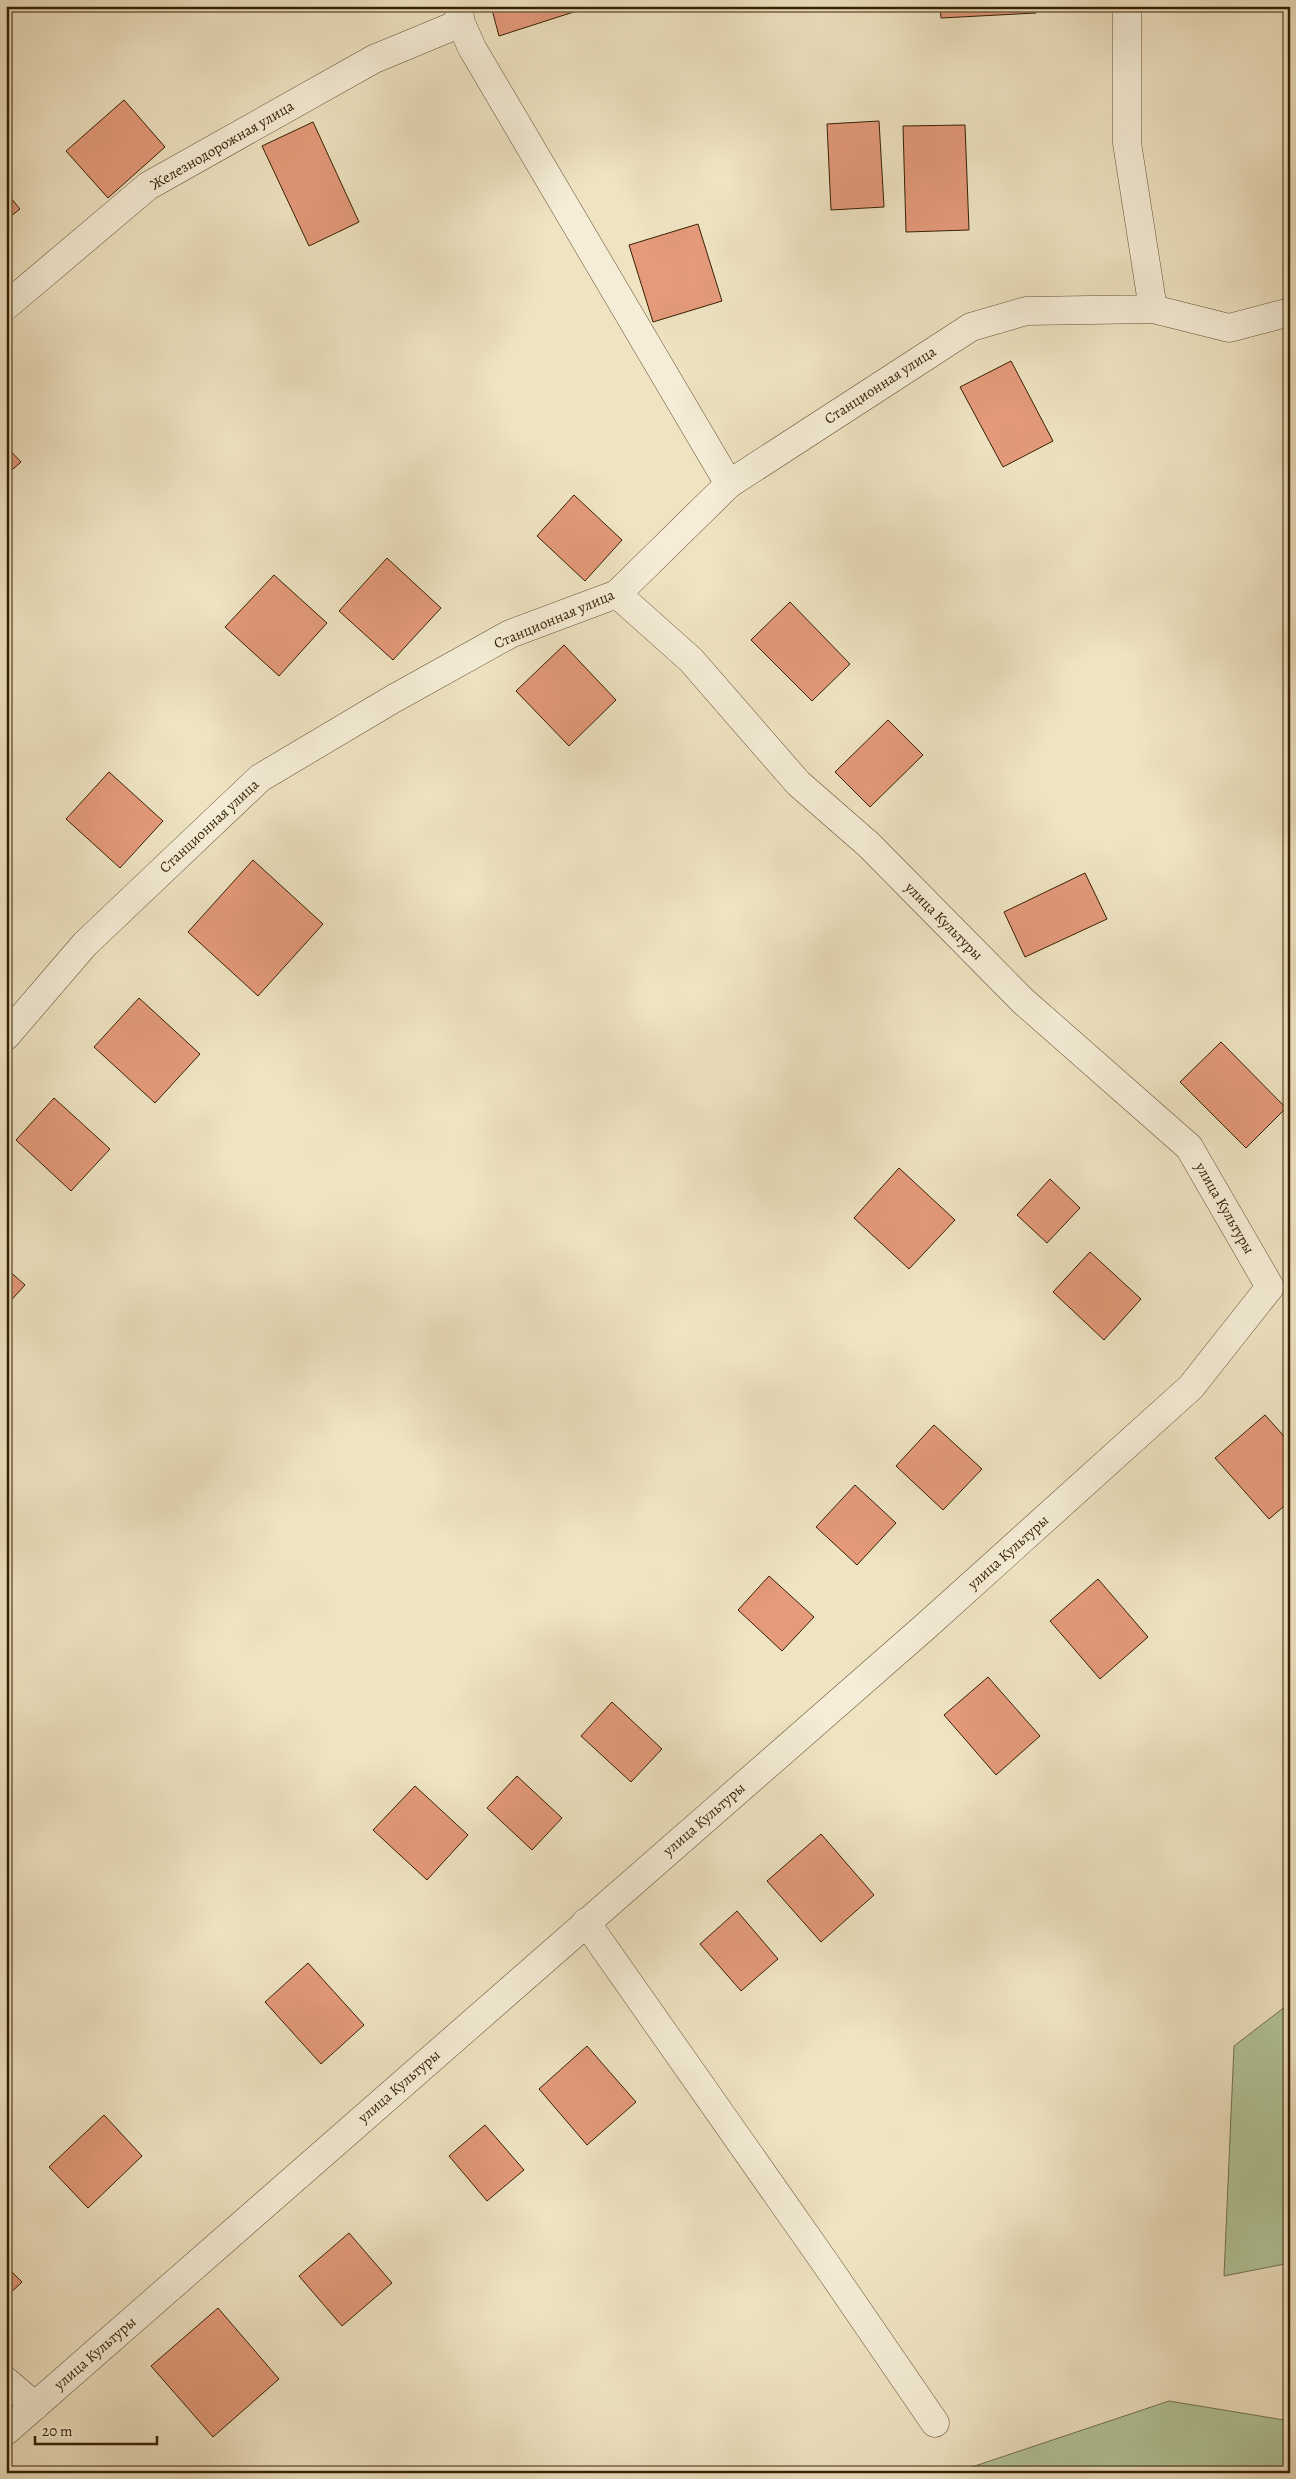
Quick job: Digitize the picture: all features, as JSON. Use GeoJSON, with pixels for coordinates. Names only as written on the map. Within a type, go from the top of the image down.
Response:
{"type":"FeatureCollection","features":[{"type":"Feature","properties":{"kind":"street"},"geometry":{"type":"LineString","coordinates":[[1127,6],[1127,143],[1153,309]]}},
{"type":"Feature","properties":{"kind":"street"},"geometry":{"type":"LineString","coordinates":[[460,15],[472,48],[729,484]]}},
{"type":"Feature","properties":{"kind":"street","name":"Железнодорожная улица"},"geometry":{"type":"LineString","coordinates":[[6,306],[148,186],[374,59],[460,15]]}},
{"type":"Feature","properties":{"kind":"street","name":"Станционная улица"},"geometry":{"type":"LineString","coordinates":[[6,1036],[85,944],[260,778],[510,634],[617,594],[729,484],[971,327],[1026,311],[1153,309],[1229,328],[1290,312]]}},
{"type":"Feature","properties":{"kind":"street","name":"улица Культуры"},"geometry":{"type":"LineString","coordinates":[[6,2432],[926,1626],[1191,1387],[1280,1290],[1189,1147],[1024,1001],[869,845],[798,783],[691,660],[617,594]]}},
{"type":"Feature","properties":{"kind":"street"},"geometry":{"type":"LineString","coordinates":[[586,1922],[935,2423]]}},
{"type":"Feature","properties":{"kind":"street"},"geometry":{"type":"LineString","coordinates":[[6,2381],[35,2406]]}},
{"type":"Feature","properties":{"kind":"green space"},"geometry":{"type":"Polygon","coordinates":[[[1290,2003],[1290,2263],[1224,2276],[1234,2046],[1290,2003]]]}},
{"type":"Feature","properties":{"kind":"green space"},"geometry":{"type":"Polygon","coordinates":[[[1169,2401],[1290,2421],[1290,2473],[954,2473],[1169,2401]]]}},
{"type":"Feature","properties":{"kind":"building"},"geometry":{"type":"Polygon","coordinates":[[[491,6],[585,6],[586,8],[499,36],[491,6]]]}},
{"type":"Feature","properties":{"kind":"building"},"geometry":{"type":"Polygon","coordinates":[[[940,6],[1035,6],[1036,13],[941,18],[940,6]]]}},
{"type":"Feature","properties":{"kind":"building"},"geometry":{"type":"Polygon","coordinates":[[[124,100],[165,147],[108,198],[66,151],[124,100]]]}},
{"type":"Feature","properties":{"kind":"building"},"geometry":{"type":"Polygon","coordinates":[[[879,121],[884,207],[831,210],[827,124],[879,121]]]}},
{"type":"Feature","properties":{"kind":"building"},"geometry":{"type":"Polygon","coordinates":[[[313,122],[359,222],[309,246],[262,146],[313,122]]]}},
{"type":"Feature","properties":{"kind":"building"},"geometry":{"type":"Polygon","coordinates":[[[965,125],[969,230],[906,232],[903,126],[965,125]]]}},
{"type":"Feature","properties":{"kind":"building"},"geometry":{"type":"Polygon","coordinates":[[[6,192],[20,209],[6,220],[6,192]]]}},
{"type":"Feature","properties":{"kind":"building"},"geometry":{"type":"Polygon","coordinates":[[[698,224],[722,301],[653,322],[629,245],[698,224]]]}},
{"type":"Feature","properties":{"kind":"building"},"geometry":{"type":"Polygon","coordinates":[[[1011,361],[1053,441],[1003,467],[960,387],[1011,361]]]}},
{"type":"Feature","properties":{"kind":"building"},"geometry":{"type":"Polygon","coordinates":[[[6,446],[21,462],[6,475],[6,446]]]}},
{"type":"Feature","properties":{"kind":"building"},"geometry":{"type":"Polygon","coordinates":[[[574,495],[622,540],[585,581],[537,536],[574,495]]]}},
{"type":"Feature","properties":{"kind":"building"},"geometry":{"type":"Polygon","coordinates":[[[387,558],[441,608],[393,660],[339,611],[387,558]]]}},
{"type":"Feature","properties":{"kind":"building"},"geometry":{"type":"Polygon","coordinates":[[[274,575],[327,623],[279,676],[225,627],[274,575]]]}},
{"type":"Feature","properties":{"kind":"building"},"geometry":{"type":"Polygon","coordinates":[[[790,602],[850,664],[812,701],[751,640],[790,602]]]}},
{"type":"Feature","properties":{"kind":"building"},"geometry":{"type":"Polygon","coordinates":[[[564,645],[616,700],[569,746],[516,691],[564,645]]]}},
{"type":"Feature","properties":{"kind":"building"},"geometry":{"type":"Polygon","coordinates":[[[888,720],[923,755],[870,807],[835,772],[888,720]]]}},
{"type":"Feature","properties":{"kind":"building"},"geometry":{"type":"Polygon","coordinates":[[[109,772],[163,821],[120,868],[66,819],[109,772]]]}},
{"type":"Feature","properties":{"kind":"building"},"geometry":{"type":"Polygon","coordinates":[[[253,860],[323,924],[258,996],[188,932],[253,860]]]}},
{"type":"Feature","properties":{"kind":"building"},"geometry":{"type":"Polygon","coordinates":[[[1085,873],[1107,919],[1025,957],[1004,912],[1085,873]]]}},
{"type":"Feature","properties":{"kind":"building"},"geometry":{"type":"Polygon","coordinates":[[[139,998],[200,1054],[155,1103],[94,1047],[139,998]]]}},
{"type":"Feature","properties":{"kind":"building"},"geometry":{"type":"Polygon","coordinates":[[[1221,1042],[1286,1108],[1246,1148],[1180,1082],[1221,1042]]]}},
{"type":"Feature","properties":{"kind":"building"},"geometry":{"type":"Polygon","coordinates":[[[54,1098],[110,1149],[71,1191],[16,1140],[54,1098]]]}},
{"type":"Feature","properties":{"kind":"building"},"geometry":{"type":"Polygon","coordinates":[[[899,1168],[955,1220],[909,1269],[854,1218],[899,1168]]]}},
{"type":"Feature","properties":{"kind":"building"},"geometry":{"type":"Polygon","coordinates":[[[1050,1179],[1080,1208],[1047,1243],[1017,1215],[1050,1179]]]}},
{"type":"Feature","properties":{"kind":"building"},"geometry":{"type":"Polygon","coordinates":[[[1090,1252],[1141,1299],[1104,1340],[1053,1292],[1090,1252]]]}},
{"type":"Feature","properties":{"kind":"building"},"geometry":{"type":"Polygon","coordinates":[[[6,1268],[25,1285],[6,1306],[6,1268]]]}},
{"type":"Feature","properties":{"kind":"building"},"geometry":{"type":"Polygon","coordinates":[[[1265,1415],[1290,1443],[1290,1501],[1269,1519],[1215,1458],[1265,1415]]]}},
{"type":"Feature","properties":{"kind":"building"},"geometry":{"type":"Polygon","coordinates":[[[934,1425],[982,1469],[943,1510],[896,1466],[934,1425]]]}},
{"type":"Feature","properties":{"kind":"building"},"geometry":{"type":"Polygon","coordinates":[[[855,1485],[896,1523],[857,1565],[816,1527],[855,1485]]]}},
{"type":"Feature","properties":{"kind":"building"},"geometry":{"type":"Polygon","coordinates":[[[769,1576],[814,1617],[782,1651],[738,1610],[769,1576]]]}},
{"type":"Feature","properties":{"kind":"building"},"geometry":{"type":"Polygon","coordinates":[[[1098,1579],[1148,1637],[1100,1679],[1050,1621],[1098,1579]]]}},
{"type":"Feature","properties":{"kind":"building"},"geometry":{"type":"Polygon","coordinates":[[[988,1677],[1040,1736],[996,1775],[944,1715],[988,1677]]]}},
{"type":"Feature","properties":{"kind":"building"},"geometry":{"type":"Polygon","coordinates":[[[612,1702],[662,1749],[631,1782],[581,1736],[612,1702]]]}},
{"type":"Feature","properties":{"kind":"building"},"geometry":{"type":"Polygon","coordinates":[[[517,1776],[562,1818],[532,1850],[487,1808],[517,1776]]]}},
{"type":"Feature","properties":{"kind":"building"},"geometry":{"type":"Polygon","coordinates":[[[415,1786],[468,1835],[427,1880],[373,1830],[415,1786]]]}},
{"type":"Feature","properties":{"kind":"building"},"geometry":{"type":"Polygon","coordinates":[[[821,1834],[874,1895],[821,1942],[767,1881],[821,1834]]]}},
{"type":"Feature","properties":{"kind":"building"},"geometry":{"type":"Polygon","coordinates":[[[737,1911],[778,1959],[741,1991],[700,1944],[737,1911]]]}},
{"type":"Feature","properties":{"kind":"building"},"geometry":{"type":"Polygon","coordinates":[[[308,1963],[364,2025],[321,2064],[265,2002],[308,1963]]]}},
{"type":"Feature","properties":{"kind":"building"},"geometry":{"type":"Polygon","coordinates":[[[587,2046],[636,2102],[587,2145],[539,2089],[587,2046]]]}},
{"type":"Feature","properties":{"kind":"building"},"geometry":{"type":"Polygon","coordinates":[[[104,2115],[142,2156],[88,2208],[49,2167],[104,2115]]]}},
{"type":"Feature","properties":{"kind":"building"},"geometry":{"type":"Polygon","coordinates":[[[485,2125],[524,2170],[487,2201],[449,2156],[485,2125]]]}},
{"type":"Feature","properties":{"kind":"building"},"geometry":{"type":"Polygon","coordinates":[[[349,2233],[392,2283],[342,2326],[299,2276],[349,2233]]]}},
{"type":"Feature","properties":{"kind":"building"},"geometry":{"type":"Polygon","coordinates":[[[6,2266],[22,2282],[6,2297],[6,2266]]]}},
{"type":"Feature","properties":{"kind":"building"},"geometry":{"type":"Polygon","coordinates":[[[218,2308],[279,2379],[213,2437],[151,2366],[218,2308]]]}}]}
